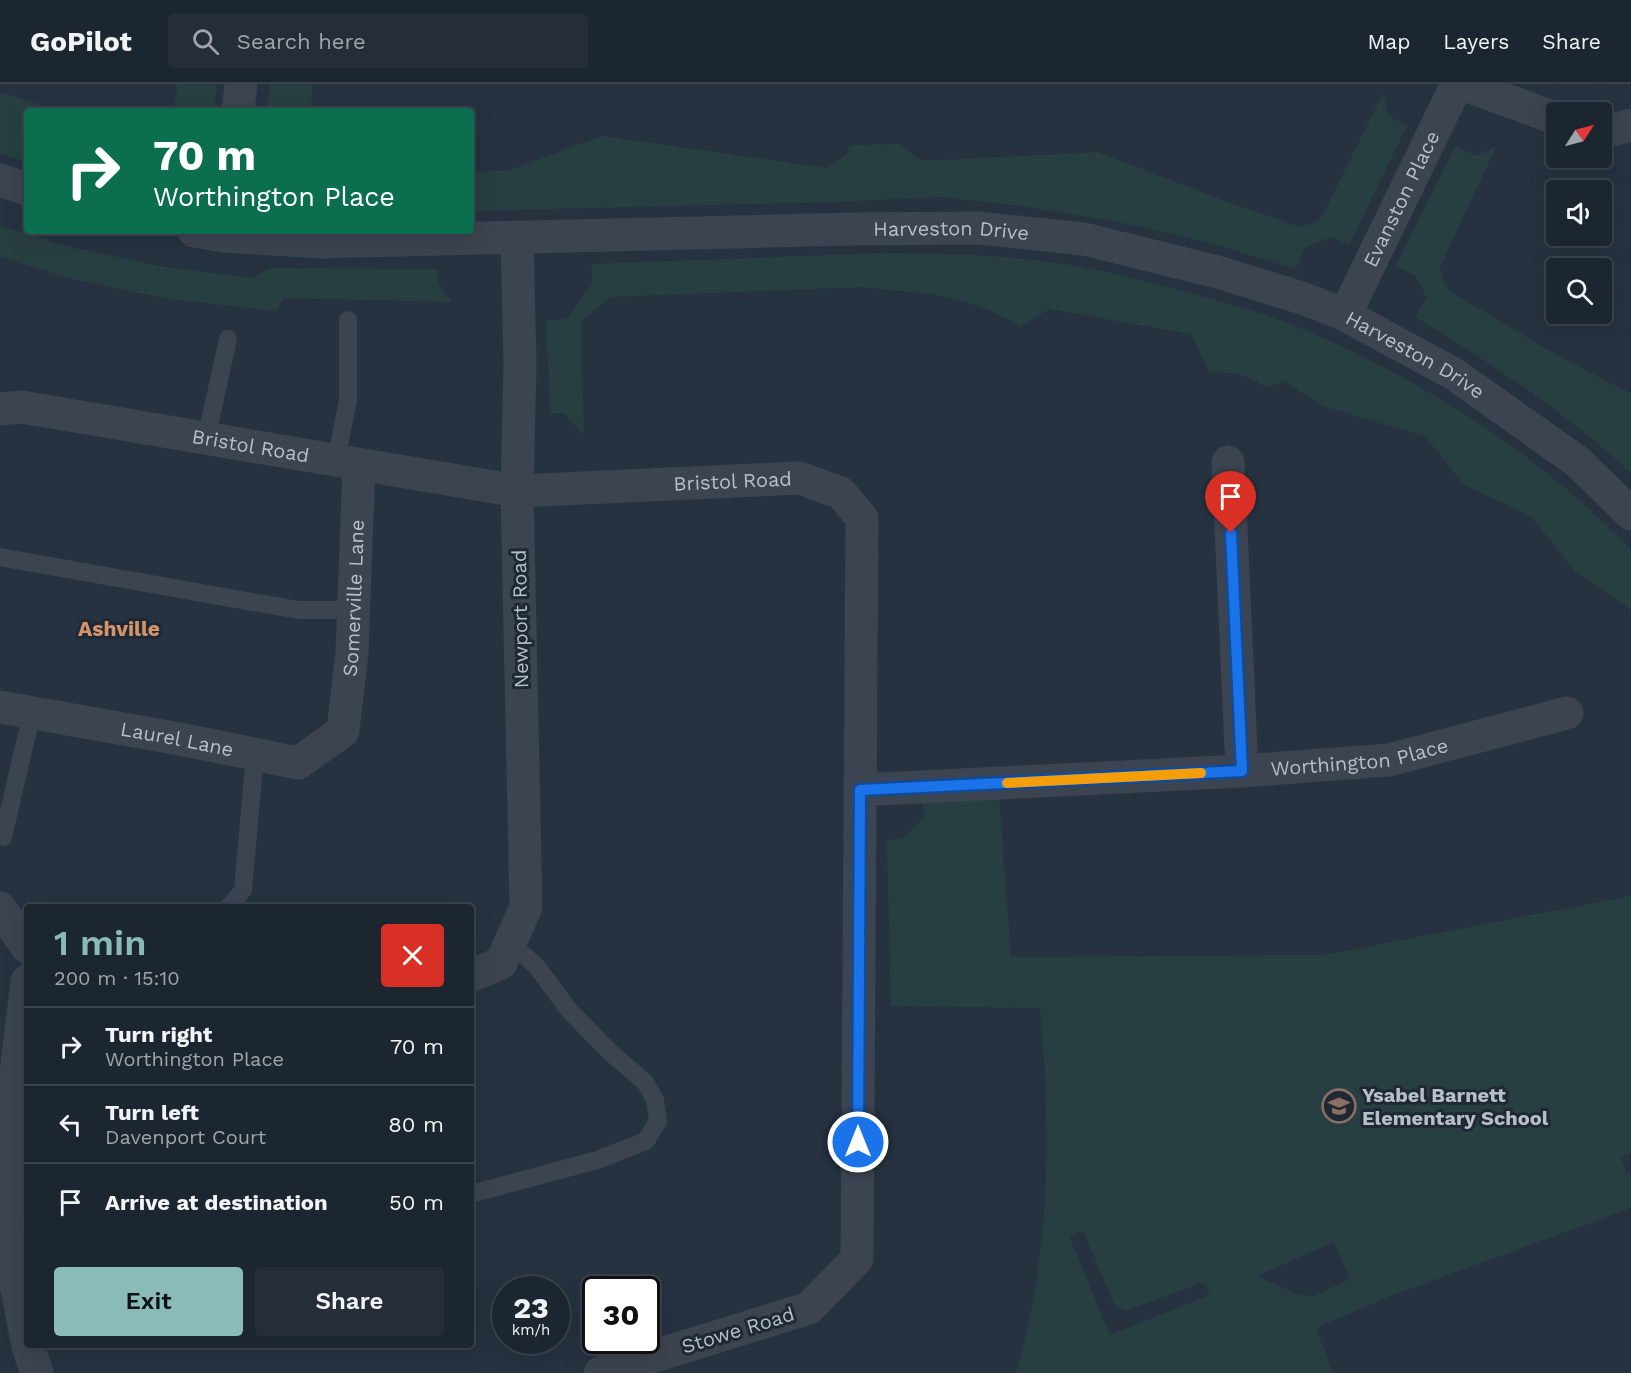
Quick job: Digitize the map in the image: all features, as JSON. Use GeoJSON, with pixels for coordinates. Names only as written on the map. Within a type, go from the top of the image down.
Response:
{"type":"FeatureCollection","features":[{"type":"Feature","properties":{"kind":"street"},"geometry":{"type":"LineString","coordinates":[[238,108],[241,84]]}},
{"type":"Feature","properties":{"kind":"street","name":"Evanston Place"},"geometry":{"type":"LineString","coordinates":[[1345,315],[1458,84]]}},
{"type":"Feature","properties":{"kind":"street"},"geometry":{"type":"LineString","coordinates":[[1463,84],[1546,115]]}},
{"type":"Feature","properties":{"kind":"street"},"geometry":{"type":"LineString","coordinates":[[1612,130],[1631,125]]}},
{"type":"Feature","properties":{"kind":"street"},"geometry":{"type":"LineString","coordinates":[[0,180],[24,188]]}},
{"type":"Feature","properties":{"kind":"street","name":"Harveston Drive"},"geometry":{"type":"LineString","coordinates":[[226,234],[320,242],[979,228],[1084,239],[1221,273],[1302,298],[1345,315],[1454,374],[1578,462],[1631,514]]}},
{"type":"Feature","properties":{"kind":"street","name":"Newport Road"},"geometry":{"type":"LineString","coordinates":[[474,975],[501,963],[526,907],[517,491],[520,364],[517,238]]}},
{"type":"Feature","properties":{"kind":"street","name":"Bristol Road"},"geometry":{"type":"LineString","coordinates":[[0,409],[22,406],[517,491],[799,478],[841,493],[862,518],[857,1259]]}},
{"type":"Feature","properties":{"kind":"street"},"geometry":{"type":"LineString","coordinates":[[1228,462],[1242,771]]}},
{"type":"Feature","properties":{"kind":"street","name":"Somerville Lane"},"geometry":{"type":"LineString","coordinates":[[344,731],[354,610],[348,463]]}},
{"type":"Feature","properties":{"kind":"street","name":"Laurel Lane"},"geometry":{"type":"LineString","coordinates":[[0,707],[298,764],[344,731]]}},
{"type":"Feature","properties":{"kind":"street","name":"Worthington Place"},"geometry":{"type":"LineString","coordinates":[[860,790],[1242,771],[1389,760],[1567,713]]}},
{"type":"Feature","properties":{"kind":"street"},"geometry":{"type":"LineString","coordinates":[[0,908],[24,943]]}},
{"type":"Feature","properties":{"kind":"street"},"geometry":{"type":"LineString","coordinates":[[24,1035],[21,1089],[5,1227],[24,1325]]}},
{"type":"Feature","properties":{"kind":"street","name":"Stowe Road"},"geometry":{"type":"LineString","coordinates":[[600,1373],[809,1308],[857,1259]]}},
{"type":"Feature","properties":{"kind":"street"},"geometry":{"type":"LineString","coordinates":[[29,1348],[37,1373]]}},
{"type":"Feature","properties":{"kind":"lane"},"geometry":{"type":"LineString","coordinates":[[348,321],[348,463]]}},
{"type":"Feature","properties":{"kind":"lane"},"geometry":{"type":"LineString","coordinates":[[206,439],[228,339]]}},
{"type":"Feature","properties":{"kind":"lane"},"geometry":{"type":"LineString","coordinates":[[0,557],[298,610],[354,610]]}},
{"type":"Feature","properties":{"kind":"lane"},"geometry":{"type":"LineString","coordinates":[[3,837],[32,713]]}},
{"type":"Feature","properties":{"kind":"lane"},"geometry":{"type":"LineString","coordinates":[[231,904],[243,890],[255,754]]}},
{"type":"Feature","properties":{"kind":"lane"},"geometry":{"type":"LineString","coordinates":[[474,1193],[597,1160],[646,1141],[658,1121],[655,1100],[645,1082],[611,1053],[568,1009],[538,968],[510,942]]}},
{"type":"Feature","properties":{"kind":"green space"},"geometry":{"type":"Polygon","coordinates":[[[177,84],[217,84],[214,108],[174,108],[177,84]]]}},
{"type":"Feature","properties":{"kind":"green space"},"geometry":{"type":"Polygon","coordinates":[[[270,84],[313,84],[311,108],[267,108],[270,84]]]}},
{"type":"Feature","properties":{"kind":"green space"},"geometry":{"type":"Polygon","coordinates":[[[0,92],[51,108],[24,108],[24,161],[0,153],[0,92]]]}},
{"type":"Feature","properties":{"kind":"green space"},"geometry":{"type":"Polygon","coordinates":[[[1383,93],[1389,116],[1407,126],[1349,245],[1330,237],[1304,248],[1296,269],[1214,244],[1128,224],[1021,206],[941,197],[835,202],[474,211],[474,172],[509,170],[603,136],[827,168],[846,155],[850,145],[900,144],[920,160],[1098,152],[1299,227],[1314,223],[1323,215],[1383,93]]]}},
{"type":"Feature","properties":{"kind":"green space"},"geometry":{"type":"Polygon","coordinates":[[[1456,146],[1476,156],[1496,147],[1440,267],[1444,284],[1456,295],[1557,355],[1631,394],[1631,473],[1581,429],[1527,389],[1415,317],[1427,298],[1416,276],[1396,266],[1456,146]]]}},
{"type":"Feature","properties":{"kind":"green space"},"geometry":{"type":"Polygon","coordinates":[[[0,226],[68,246],[164,267],[252,278],[270,268],[438,269],[438,283],[452,302],[284,298],[277,311],[168,299],[68,278],[0,256],[0,226]]]}},
{"type":"Feature","properties":{"kind":"green space"},"geometry":{"type":"Polygon","coordinates":[[[886,253],[972,255],[1073,265],[1154,283],[1256,312],[1344,347],[1433,394],[1476,421],[1557,481],[1595,515],[1631,550],[1631,610],[1574,570],[1531,516],[1464,485],[1425,436],[1322,406],[1284,381],[1266,387],[1239,374],[1210,373],[1191,334],[1049,309],[1022,326],[980,306],[938,295],[863,287],[610,297],[581,322],[584,435],[564,413],[550,414],[546,321],[567,319],[593,282],[591,264],[886,253]]]}},
{"type":"Feature","properties":{"kind":"green space","name":"Ysabel Barnett Elementary School"},"geometry":{"type":"Polygon","coordinates":[[[999,797],[1011,957],[1324,955],[1631,896],[1631,1153],[1621,1158],[1627,1174],[1631,1173],[1631,1208],[1388,1297],[1316,1328],[1333,1373],[1016,1373],[1028,1328],[1036,1282],[1045,1192],[1046,1101],[1040,1008],[891,1006],[887,840],[903,839],[925,816],[922,798],[999,797]],[[1083,1230],[1069,1236],[1110,1335],[1210,1295],[1203,1282],[1126,1311],[1115,1306],[1083,1230]],[[1334,1242],[1257,1276],[1300,1295],[1314,1296],[1350,1279],[1334,1242]]]}},
{"type":"Feature","properties":{"kind":"slow traffic"},"geometry":{"type":"LineString","coordinates":[[1007,783],[1201,773]]}},
{"type":"Feature","properties":{"kind":"place","name":"Ysabel Barnett Elementary School"},"geometry":{"type":"Point","coordinates":[1339,1106]}},
{"type":"Feature","properties":{"kind":"district","name":"Ashville"},"geometry":{"type":"Point","coordinates":[119,629]}},
{"type":"Feature","properties":{"kind":"route"},"geometry":{"type":"LineString","coordinates":[[858,1142],[860,790],[1242,771],[1231,533]]}}]}
